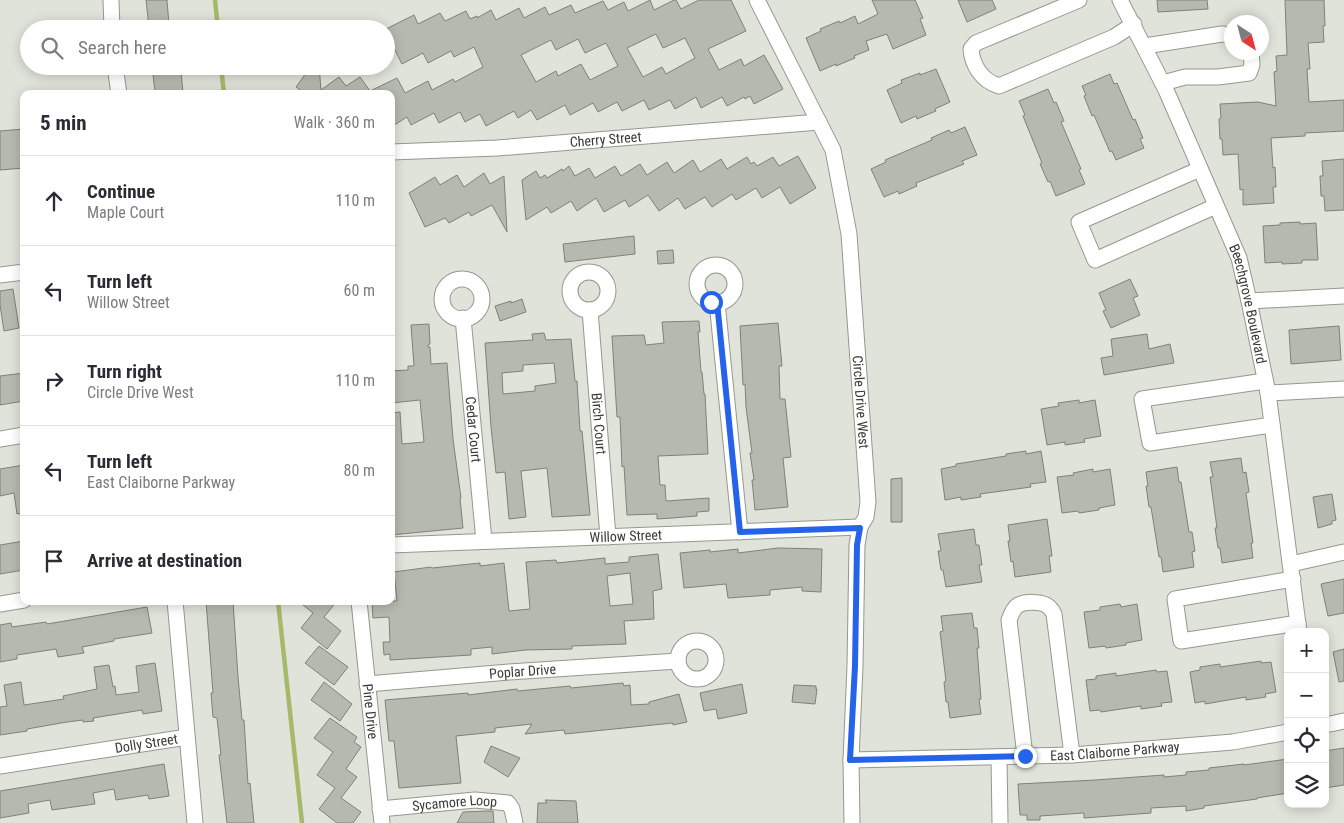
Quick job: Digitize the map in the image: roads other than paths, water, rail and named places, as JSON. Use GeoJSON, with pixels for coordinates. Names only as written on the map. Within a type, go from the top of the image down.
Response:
{"type":"FeatureCollection","features":[{"type":"Feature","properties":{"kind":"street"},"geometry":{"type":"LineString","coordinates":[[110,0],[111,20]]}},
{"type":"Feature","properties":{"kind":"street","name":"Circle Drive West"},"geometry":{"type":"LineString","coordinates":[[757,0],[833,150],[849,234],[868,502],[866,517],[860,528],[857,545],[855,666],[850,760],[852,823]]}},
{"type":"Feature","properties":{"kind":"street"},"geometry":{"type":"LineString","coordinates":[[1079,0],[976,43],[971,49],[974,64],[985,79],[991,84],[999,86],[1114,38],[1134,24]]}},
{"type":"Feature","properties":{"kind":"street","name":"Beechgrove Boulevard"},"geometry":{"type":"LineString","coordinates":[[1120,0],[1163,83],[1238,258],[1267,387],[1299,628]]}},
{"type":"Feature","properties":{"kind":"street"},"geometry":{"type":"LineString","coordinates":[[1145,46],[1224,34]]}},
{"type":"Feature","properties":{"kind":"street"},"geometry":{"type":"LineString","coordinates":[[1163,83],[1185,77],[1218,77],[1249,73],[1252,60]]}},
{"type":"Feature","properties":{"kind":"street"},"geometry":{"type":"LineString","coordinates":[[116,75],[118,90]]}},
{"type":"Feature","properties":{"kind":"street","name":"Cherry Street"},"geometry":{"type":"LineString","coordinates":[[395,152],[497,148],[819,122]]}},
{"type":"Feature","properties":{"kind":"street"},"geometry":{"type":"LineString","coordinates":[[1200,169],[1079,222],[1095,260],[1216,206]]}},
{"type":"Feature","properties":{"kind":"street"},"geometry":{"type":"LineString","coordinates":[[0,276],[20,273]]}},
{"type":"Feature","properties":{"kind":"street"},"geometry":{"type":"LineString","coordinates":[[1249,301],[1344,296]]}},
{"type":"Feature","properties":{"kind":"street"},"geometry":{"type":"LineString","coordinates":[[717,302],[740,532]]}},
{"type":"Feature","properties":{"kind":"street","name":"Birch Court"},"geometry":{"type":"LineString","coordinates":[[590,310],[608,537]]}},
{"type":"Feature","properties":{"kind":"street","name":"Cedar Court"},"geometry":{"type":"LineString","coordinates":[[464,318],[484,541]]}},
{"type":"Feature","properties":{"kind":"street"},"geometry":{"type":"LineString","coordinates":[[1272,425],[1150,443],[1142,399],[1267,387],[1344,389]]}},
{"type":"Feature","properties":{"kind":"street"},"geometry":{"type":"LineString","coordinates":[[0,439],[20,435]]}},
{"type":"Feature","properties":{"kind":"street","name":"Willow Street"},"geometry":{"type":"LineString","coordinates":[[395,545],[860,528]]}},
{"type":"Feature","properties":{"kind":"street"},"geometry":{"type":"LineString","coordinates":[[1284,630],[1181,641],[1175,599],[1292,572],[1344,552]]}},
{"type":"Feature","properties":{"kind":"street"},"geometry":{"type":"LineString","coordinates":[[0,604],[20,601]]}},
{"type":"Feature","properties":{"kind":"street"},"geometry":{"type":"LineString","coordinates":[[1025,756],[1010,620],[1013,610],[1019,605],[1036,602],[1050,607],[1054,614],[1072,755]]}},
{"type":"Feature","properties":{"kind":"street","name":"Dolly Street"},"geometry":{"type":"LineString","coordinates":[[0,766],[187,737],[175,605]]}},
{"type":"Feature","properties":{"kind":"street","name":"Pine Drive"},"geometry":{"type":"LineString","coordinates":[[359,605],[381,816]]}},
{"type":"Feature","properties":{"kind":"street","name":"Poplar Drive"},"geometry":{"type":"LineString","coordinates":[[367,684],[678,661]]}},
{"type":"Feature","properties":{"kind":"street"},"geometry":{"type":"LineString","coordinates":[[1329,724],[1344,721]]}},
{"type":"Feature","properties":{"kind":"street","name":"East Claiborne Parkway"},"geometry":{"type":"LineString","coordinates":[[850,760],[1072,755],[1233,742],[1284,733]]}},
{"type":"Feature","properties":{"kind":"street"},"geometry":{"type":"LineString","coordinates":[[187,737],[195,823]]}},
{"type":"Feature","properties":{"kind":"street"},"geometry":{"type":"LineString","coordinates":[[999,757],[1000,823]]}},
{"type":"Feature","properties":{"kind":"street","name":"Sycamore Loop"},"geometry":{"type":"LineString","coordinates":[[381,816],[475,800],[508,803],[512,809],[515,823]]}},
{"type":"Feature","properties":{"kind":"waterway"},"geometry":{"type":"LineString","coordinates":[[215,0],[217,20]]}},
{"type":"Feature","properties":{"kind":"waterway"},"geometry":{"type":"LineString","coordinates":[[222,75],[224,90]]}},
{"type":"Feature","properties":{"kind":"waterway"},"geometry":{"type":"LineString","coordinates":[[278,605],[302,823]]}}]}
